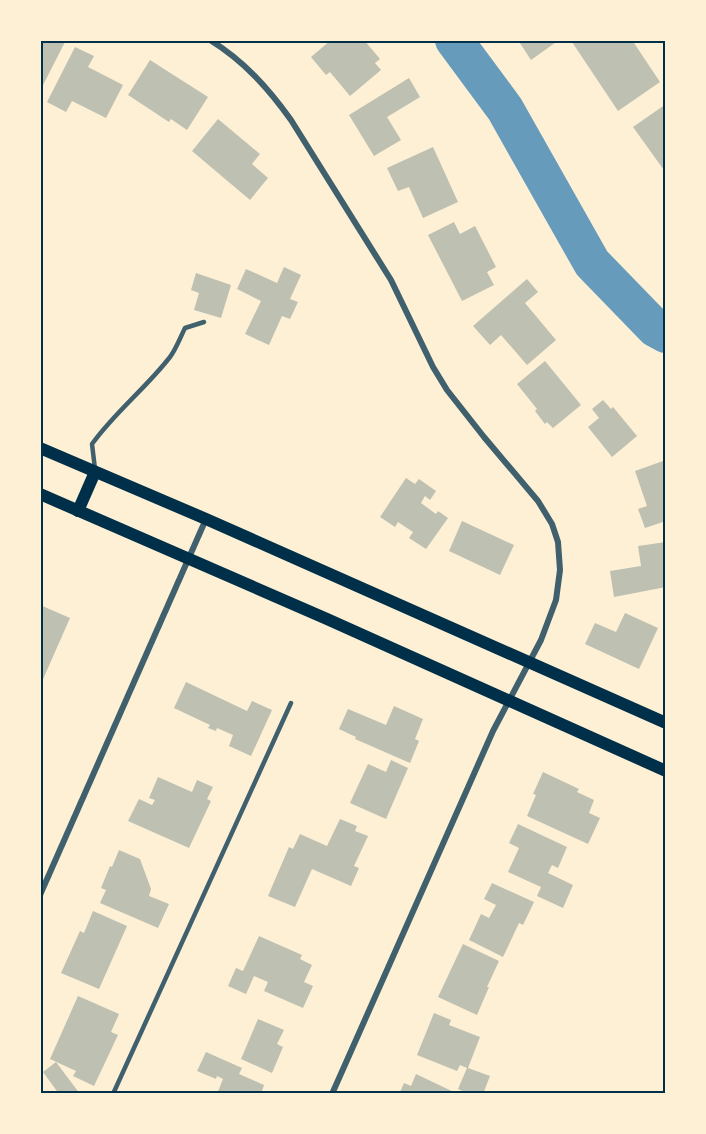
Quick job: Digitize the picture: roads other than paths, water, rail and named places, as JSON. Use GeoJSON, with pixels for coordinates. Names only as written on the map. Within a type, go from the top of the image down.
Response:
{"type":"FeatureCollection","features":[{"type":"Feature","properties":{"kind":"main road"},"geometry":{"type":"LineString","coordinates":[[40,448],[666,723]]}},
{"type":"Feature","properties":{"kind":"main road"},"geometry":{"type":"LineString","coordinates":[[78,511],[95,472]]}},
{"type":"Feature","properties":{"kind":"main road"},"geometry":{"type":"LineString","coordinates":[[40,494],[327,619],[666,771]]}},
{"type":"Feature","properties":{"kind":"street"},"geometry":{"type":"LineString","coordinates":[[210,40],[228,51],[254,74],[275,97],[291,120],[391,280],[433,367],[447,390],[538,501],[552,524],[558,542],[560,570],[556,600],[541,640],[493,731],[332,1094]]}},
{"type":"Feature","properties":{"kind":"street"},"geometry":{"type":"LineString","coordinates":[[40,895],[206,519]]}},
{"type":"Feature","properties":{"kind":"lane"},"geometry":{"type":"LineString","coordinates":[[95,472],[92,444],[108,422],[140,392],[171,355],[185,328],[204,322]]}},
{"type":"Feature","properties":{"kind":"lane"},"geometry":{"type":"LineString","coordinates":[[113,1094],[291,703]]}},
{"type":"Feature","properties":{"kind":"waterway"},"geometry":{"type":"LineString","coordinates":[[454,40],[505,109],[592,263],[655,328],[666,334]]}}]}
